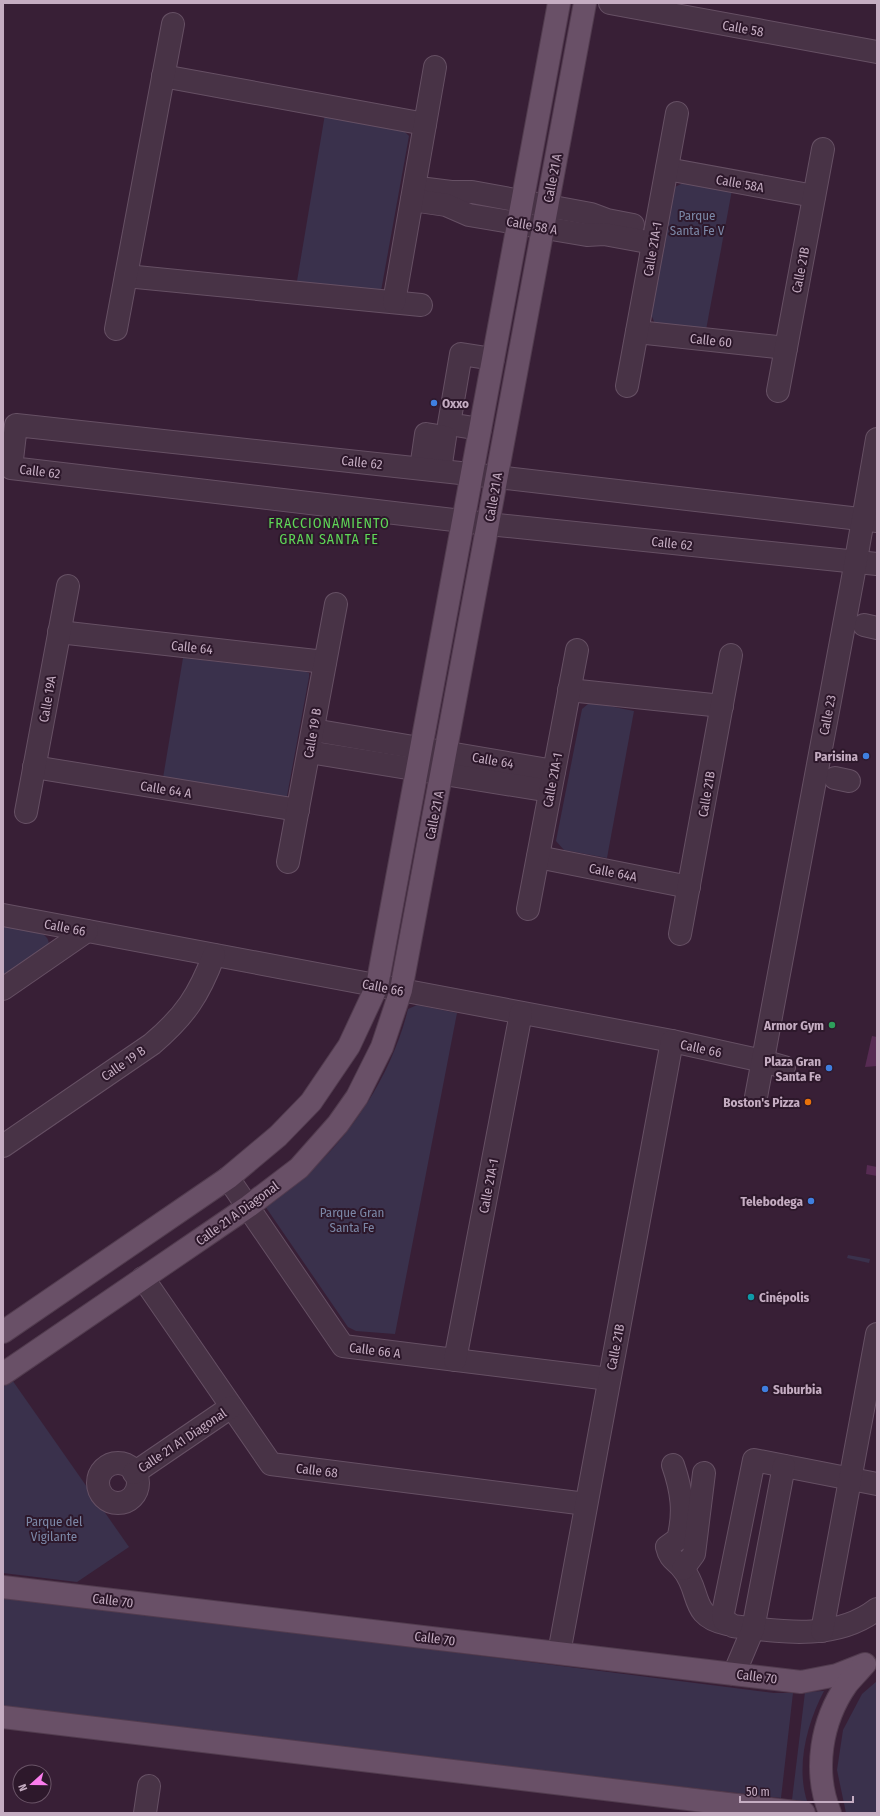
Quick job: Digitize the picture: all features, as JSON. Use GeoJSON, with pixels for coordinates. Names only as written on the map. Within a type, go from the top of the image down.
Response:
{"type":"FeatureCollection","features":[{"type":"Feature","properties":{"kind":"main road","name":"Calle 21 A"},"geometry":{"type":"LineString","coordinates":[[377,986],[559,3]]}},
{"type":"Feature","properties":{"kind":"main road","name":"Calle 21 A"},"geometry":{"type":"LineString","coordinates":[[401,990],[585,3]]}},
{"type":"Feature","properties":{"kind":"main road"},"geometry":{"type":"LineString","coordinates":[[3,1332],[228,1178],[278,1136],[311,1102],[349,1046],[363,1019],[377,986]]}},
{"type":"Feature","properties":{"kind":"main road","name":"Calle 21 A Diagonal"},"geometry":{"type":"LineString","coordinates":[[3,1374],[249,1206],[299,1168],[338,1124],[353,1103],[372,1071],[382,1047],[401,990]]}},
{"type":"Feature","properties":{"kind":"main road","name":"Calle 70"},"geometry":{"type":"LineString","coordinates":[[3,1587],[801,1682],[837,1675],[871,1660]]}},
{"type":"Feature","properties":{"kind":"main road"},"geometry":{"type":"LineString","coordinates":[[830,1813],[822,1786],[821,1759],[825,1732],[833,1707],[844,1690],[871,1660]]}},
{"type":"Feature","properties":{"kind":"main road"},"geometry":{"type":"LineString","coordinates":[[3,1717],[804,1813]]}},
{"type":"Feature","properties":{"kind":"street","name":"Calle 58"},"geometry":{"type":"LineString","coordinates":[[610,3],[877,52]]}},
{"type":"Feature","properties":{"kind":"street"},"geometry":{"type":"LineString","coordinates":[[116,330],[173,24]]}},
{"type":"Feature","properties":{"kind":"street"},"geometry":{"type":"LineString","coordinates":[[394,302],[435,67]]}},
{"type":"Feature","properties":{"kind":"street"},"geometry":{"type":"LineString","coordinates":[[163,76],[425,124]]}},
{"type":"Feature","properties":{"kind":"street","name":"Calle 21A-1"},"geometry":{"type":"LineString","coordinates":[[626,386],[677,113]]}},
{"type":"Feature","properties":{"kind":"street","name":"Calle 21B"},"geometry":{"type":"LineString","coordinates":[[778,391],[823,149]]}},
{"type":"Feature","properties":{"kind":"street","name":"Calle 58A"},"geometry":{"type":"LineString","coordinates":[[666,169],[814,196]]}},
{"type":"Feature","properties":{"kind":"street","name":"Calle 58 A"},"geometry":{"type":"LineString","coordinates":[[413,193],[472,192],[591,214],[654,236]]}},
{"type":"Feature","properties":{"kind":"street","name":"Calle 58 A"},"geometry":{"type":"LineString","coordinates":[[413,193],[469,215],[587,235],[604,234],[654,236]]}},
{"type":"Feature","properties":{"kind":"street"},"geometry":{"type":"LineString","coordinates":[[126,276],[421,305]]}},
{"type":"Feature","properties":{"kind":"street","name":"Calle 60"},"geometry":{"type":"LineString","coordinates":[[637,332],[786,348]]}},
{"type":"Feature","properties":{"kind":"street"},"geometry":{"type":"LineString","coordinates":[[480,429],[449,424],[461,354],[493,360]]}},
{"type":"Feature","properties":{"kind":"street","name":"Calle 62"},"geometry":{"type":"LineString","coordinates":[[866,563],[488,524],[11,468],[16,425],[430,469],[870,520]]}},
{"type":"Feature","properties":{"kind":"street","name":"Calle 23"},"geometry":{"type":"LineString","coordinates":[[756,1097],[866,563],[877,439]]}},
{"type":"Feature","properties":{"kind":"street","name":"Calle 19A"},"geometry":{"type":"LineString","coordinates":[[26,812],[68,586]]}},
{"type":"Feature","properties":{"kind":"street","name":"Calle 19 B"},"geometry":{"type":"LineString","coordinates":[[288,862],[336,604]]}},
{"type":"Feature","properties":{"kind":"street","name":"Calle 64"},"geometry":{"type":"LineString","coordinates":[[59,632],[325,662]]}},
{"type":"Feature","properties":{"kind":"street","name":"Calle 21A-1"},"geometry":{"type":"LineString","coordinates":[[528,909],[577,650]]}},
{"type":"Feature","properties":{"kind":"street","name":"Calle 21B"},"geometry":{"type":"LineString","coordinates":[[680,934],[732,655]]}},
{"type":"Feature","properties":{"kind":"street"},"geometry":{"type":"LineString","coordinates":[[569,690],[722,706]]}},
{"type":"Feature","properties":{"kind":"street","name":"Calle 64"},"geometry":{"type":"LineString","coordinates":[[313,730],[445,752],[552,781]]}},
{"type":"Feature","properties":{"kind":"street","name":"Calle 64"},"geometry":{"type":"LineString","coordinates":[[309,752],[441,774],[552,781]]}},
{"type":"Feature","properties":{"kind":"street","name":"Calle 64 A"},"geometry":{"type":"LineString","coordinates":[[34,767],[298,810]]}},
{"type":"Feature","properties":{"kind":"street","name":"Calle 64A"},"geometry":{"type":"LineString","coordinates":[[538,857],[689,887]]}},
{"type":"Feature","properties":{"kind":"street","name":"Calle 66"},"geometry":{"type":"LineString","coordinates":[[3,915],[672,1041],[784,1067]]}},
{"type":"Feature","properties":{"kind":"street"},"geometry":{"type":"LineString","coordinates":[[3,989],[87,931]]}},
{"type":"Feature","properties":{"kind":"street","name":"Calle 19 B"},"geometry":{"type":"LineString","coordinates":[[3,1146],[152,1044],[166,1032],[179,1020],[193,1001],[206,976],[214,955]]}},
{"type":"Feature","properties":{"kind":"street","name":"Calle 21A-1"},"geometry":{"type":"LineString","coordinates":[[456,1360],[521,1013]]}},
{"type":"Feature","properties":{"kind":"street","name":"Calle 21B"},"geometry":{"type":"LineString","coordinates":[[559,1653],[672,1041]]}},
{"type":"Feature","properties":{"kind":"street","name":"Calle 66 A"},"geometry":{"type":"LineString","coordinates":[[228,1178],[249,1206],[343,1346],[609,1379]]}},
{"type":"Feature","properties":{"kind":"street","name":"Calle 68"},"geometry":{"type":"LineString","coordinates":[[143,1278],[270,1464],[586,1504]]}},
{"type":"Feature","properties":{"kind":"street"},"geometry":{"type":"LineString","coordinates":[[822,1631],[877,1334]]}},
{"type":"Feature","properties":{"kind":"street","name":"Calle 21 A1 Diagonal"},"geometry":{"type":"LineString","coordinates":[[134,1473],[230,1407]]}},
{"type":"Feature","properties":{"kind":"street"},"geometry":{"type":"LineString","coordinates":[[728,1624],[724,1620],[723,1613],[754,1460],[877,1484]]}},
{"type":"Feature","properties":{"kind":"street"},"geometry":{"type":"LineString","coordinates":[[673,1465],[682,1496],[683,1516],[678,1539],[667,1547],[669,1555],[683,1569],[702,1612],[713,1621],[753,1629],[803,1632],[822,1631],[846,1625],[877,1609]]}},
{"type":"Feature","properties":{"kind":"street"},"geometry":{"type":"LineString","coordinates":[[734,1674],[753,1629],[784,1466]]}},
{"type":"Feature","properties":{"kind":"street"},"geometry":{"type":"LineString","coordinates":[[683,1569],[694,1554],[704,1473]]}},
{"type":"Feature","properties":{"kind":"street"},"geometry":{"type":"LineString","coordinates":[[145,1813],[149,1786]]}},
{"type":"Feature","properties":{"kind":"green space"},"geometry":{"type":"Polygon","coordinates":[[[325,114],[403,130],[409,136],[381,291],[296,287],[325,114]]]}},
{"type":"Feature","properties":{"kind":"green space","name":"Parque Santa Fe V"},"geometry":{"type":"Polygon","coordinates":[[[683,183],[732,190],[706,330],[655,324],[651,314],[675,187],[683,183]]]}},
{"type":"Feature","properties":{"kind":"green space"},"geometry":{"type":"Polygon","coordinates":[[[183,658],[301,670],[309,673],[287,796],[284,798],[163,778],[183,658]]]}},
{"type":"Feature","properties":{"kind":"green space"},"geometry":{"type":"Polygon","coordinates":[[[594,703],[634,711],[607,858],[564,850],[556,841],[582,709],[588,704],[594,703]]]}},
{"type":"Feature","properties":{"kind":"green space"},"geometry":{"type":"Polygon","coordinates":[[[3,926],[43,934],[49,944],[48,948],[3,981],[3,926]]]}},
{"type":"Feature","properties":{"kind":"green space","name":"Parque Gran Santa Fe"},"geometry":{"type":"Polygon","coordinates":[[[417,1005],[457,1013],[395,1334],[356,1331],[348,1327],[265,1206],[306,1175],[340,1140],[369,1100],[382,1078],[401,1032],[408,1009],[417,1005]]]}},
{"type":"Feature","properties":{"kind":"green space"},"geometry":{"type":"Polygon","coordinates":[[[848,1255],[870,1259],[869,1263],[847,1258],[848,1255]]]}},
{"type":"Feature","properties":{"kind":"green space","name":"Parque del Vigilante"},"geometry":{"type":"Polygon","coordinates":[[[10,1377],[129,1547],[77,1582],[3,1573],[3,1382],[10,1377]]]}},
{"type":"Feature","properties":{"kind":"green space"},"geometry":{"type":"Polygon","coordinates":[[[3,1595],[774,1693],[793,1693],[781,1798],[3,1708],[3,1595]]]}},
{"type":"Feature","properties":{"kind":"green space"},"geometry":{"type":"Polygon","coordinates":[[[877,1681],[877,1813],[846,1813],[837,1770],[843,1730],[862,1694],[877,1681]]]}},
{"type":"Feature","properties":{"kind":"green space"},"geometry":{"type":"Polygon","coordinates":[[[824,1691],[812,1717],[805,1746],[803,1776],[804,1790],[808,1804],[792,1800],[805,1692],[824,1691]]]}},
{"type":"Feature","properties":{"kind":"shaded area"},"geometry":{"type":"Polygon","coordinates":[[[872,1036],[877,1037],[877,1066],[865,1067],[872,1036]]]}},
{"type":"Feature","properties":{"kind":"shaded area"},"geometry":{"type":"Polygon","coordinates":[[[867,1165],[877,1167],[877,1176],[866,1174],[867,1165]]]}},
{"type":"Feature","properties":{"kind":"place","name":"Oxxo"},"geometry":{"type":"Point","coordinates":[434,403]}},
{"type":"Feature","properties":{"kind":"place","name":"Parisina"},"geometry":{"type":"Point","coordinates":[866,756]}},
{"type":"Feature","properties":{"kind":"place","name":"Armor Gym"},"geometry":{"type":"Point","coordinates":[832,1025]}},
{"type":"Feature","properties":{"kind":"place","name":"Plaza Gran Santa Fe"},"geometry":{"type":"Point","coordinates":[829,1068]}},
{"type":"Feature","properties":{"kind":"place","name":"Boston's Pizza"},"geometry":{"type":"Point","coordinates":[808,1102]}},
{"type":"Feature","properties":{"kind":"place","name":"Telebodega"},"geometry":{"type":"Point","coordinates":[811,1201]}},
{"type":"Feature","properties":{"kind":"place","name":"Cinépolis"},"geometry":{"type":"Point","coordinates":[751,1297]}},
{"type":"Feature","properties":{"kind":"place","name":"Suburbia"},"geometry":{"type":"Point","coordinates":[765,1389]}},
{"type":"Feature","properties":{"kind":"district","name":"FRACCIONAMIENTO GRAN SANTA FE"},"geometry":{"type":"Point","coordinates":[329,532]}}]}
